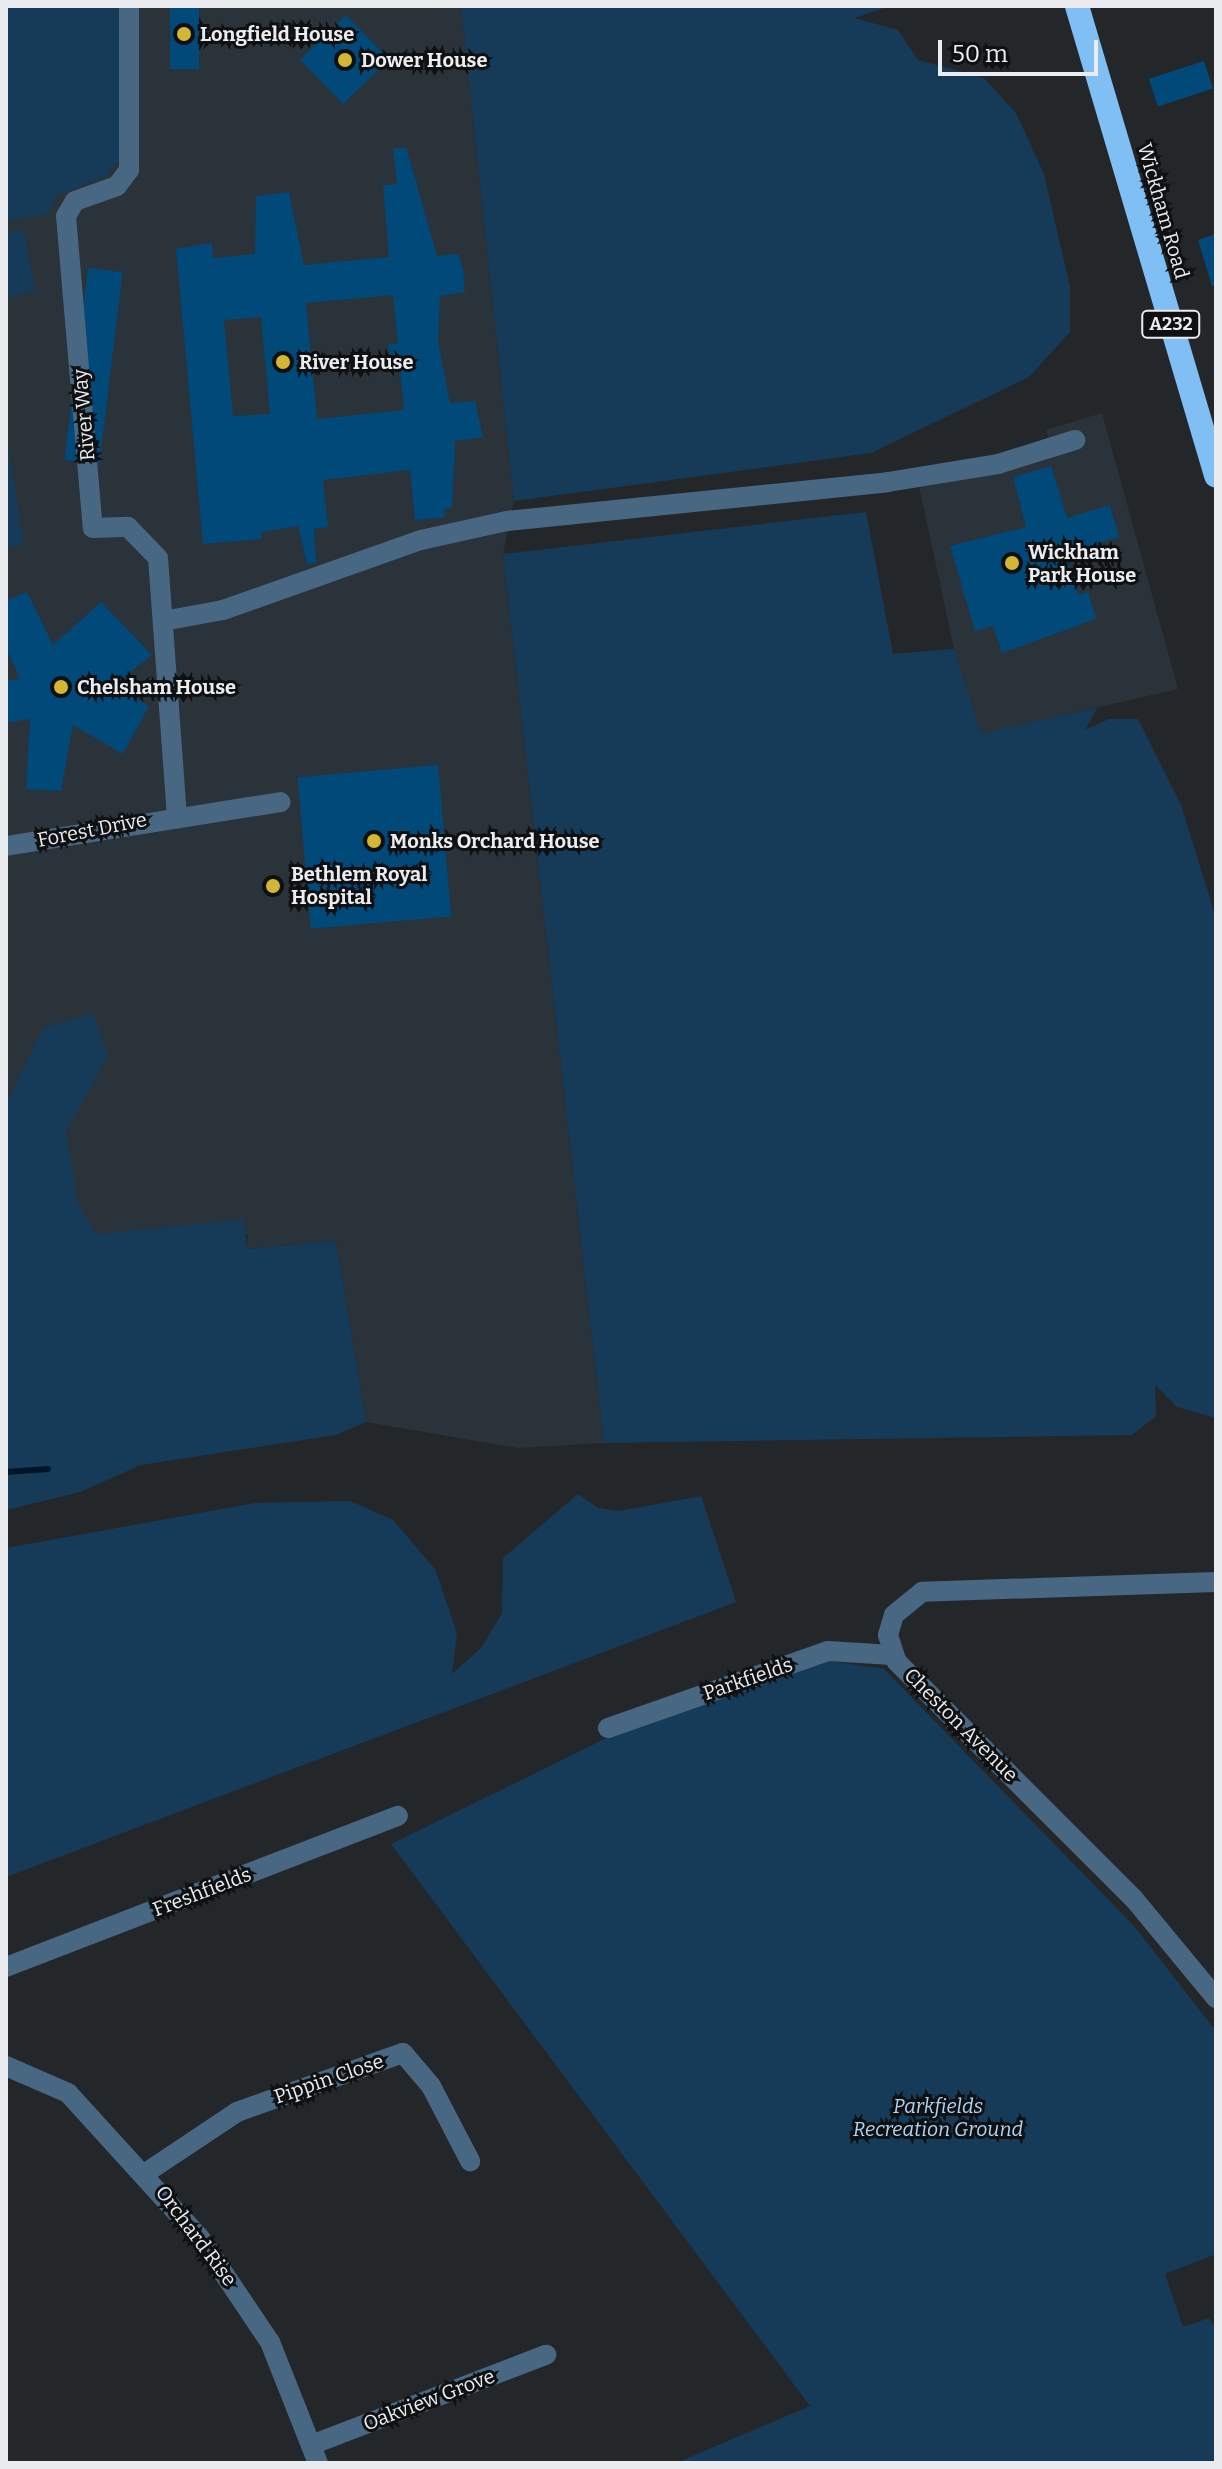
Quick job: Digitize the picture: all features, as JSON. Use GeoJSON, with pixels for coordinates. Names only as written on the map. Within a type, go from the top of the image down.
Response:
{"type":"FeatureCollection","features":[{"type":"Feature","properties":{"kind":"highway","name":"Wickham Road"},"geometry":{"type":"LineString","coordinates":[[1077,6],[1216,476]]}},
{"type":"Feature","properties":{"kind":"street","name":"River Way"},"geometry":{"type":"LineString","coordinates":[[129,6],[129,170],[117,186],[75,201],[66,216],[93,528],[128,527],[146,539],[158,558],[177,814]]}},
{"type":"Feature","properties":{"kind":"street"},"geometry":{"type":"LineString","coordinates":[[163,621],[223,610],[421,540],[507,521],[888,482],[998,464],[1075,440]]}},
{"type":"Feature","properties":{"kind":"street","name":"Forest Drive"},"geometry":{"type":"LineString","coordinates":[[6,846],[177,814],[281,802]]}},
{"type":"Feature","properties":{"kind":"street","name":"Cheston Avenue"},"geometry":{"type":"LineString","coordinates":[[1216,1582],[922,1592],[894,1615],[892,1655],[1134,1899],[1216,1998]]}},
{"type":"Feature","properties":{"kind":"street","name":"Parkfields"},"geometry":{"type":"LineString","coordinates":[[608,1728],[828,1651],[892,1655]]}},
{"type":"Feature","properties":{"kind":"street","name":"Freshfields"},"geometry":{"type":"LineString","coordinates":[[6,1967],[398,1816]]}},
{"type":"Feature","properties":{"kind":"street","name":"Pippin Close"},"geometry":{"type":"LineString","coordinates":[[147,2172],[246,2108],[403,2053],[431,2086],[470,2161]]}},
{"type":"Feature","properties":{"kind":"street","name":"Orchard Rise"},"geometry":{"type":"LineString","coordinates":[[6,2066],[68,2093],[147,2172],[270,2342],[315,2454]]}},
{"type":"Feature","properties":{"kind":"street","name":"Oakview Grove"},"geometry":{"type":"LineString","coordinates":[[315,2454],[546,2355]]}},
{"type":"Feature","properties":{"kind":"shaded area","name":"Bethlem Royal Hospital"},"geometry":{"type":"Polygon","coordinates":[[[6,6],[461,6],[514,501],[503,554],[604,1443],[518,1448],[366,1422],[336,1241],[246,1249],[248,1235],[6,1248],[6,6]]]}},
{"type":"Feature","properties":{"kind":"shaded area"},"geometry":{"type":"Polygon","coordinates":[[[1102,413],[1178,689],[981,734],[954,649],[919,486],[1053,455],[1046,430],[1102,413]]]}},
{"type":"Feature","properties":{"kind":"green space"},"geometry":{"type":"Polygon","coordinates":[[[119,6],[121,159],[106,176],[58,195],[48,214],[6,221],[6,7],[119,6]]]}},
{"type":"Feature","properties":{"kind":"green space"},"geometry":{"type":"Polygon","coordinates":[[[461,6],[891,6],[854,18],[898,30],[918,60],[984,78],[1016,113],[1044,174],[1070,287],[1070,332],[1029,377],[871,453],[514,501],[461,6]]]}},
{"type":"Feature","properties":{"kind":"green space"},"geometry":{"type":"Polygon","coordinates":[[[24,230],[35,292],[6,297],[6,233],[24,230]]]}},
{"type":"Feature","properties":{"kind":"green space"},"geometry":{"type":"Polygon","coordinates":[[[6,433],[24,545],[6,547],[6,433]]]}},
{"type":"Feature","properties":{"kind":"green space"},"geometry":{"type":"Polygon","coordinates":[[[866,512],[893,654],[954,649],[981,733],[1097,708],[1085,730],[1109,719],[1138,719],[1181,805],[1216,918],[1216,1418],[1177,1407],[1155,1385],[1156,1416],[1132,1435],[604,1443],[503,554],[866,512]]]}},
{"type":"Feature","properties":{"kind":"green space"},"geometry":{"type":"Polygon","coordinates":[[[93,1013],[108,1056],[66,1132],[78,1203],[96,1234],[244,1219],[247,1249],[336,1241],[366,1422],[336,1435],[141,1465],[80,1492],[6,1510],[6,1104],[43,1028],[93,1013]]]}},
{"type":"Feature","properties":{"kind":"green space"},"geometry":{"type":"Polygon","coordinates":[[[578,1494],[598,1508],[619,1511],[701,1496],[736,1602],[6,1877],[6,1548],[255,1503],[350,1501],[393,1520],[435,1569],[457,1633],[452,1674],[481,1648],[502,1613],[503,1558],[578,1494]]]}},
{"type":"Feature","properties":{"kind":"green space","name":"Parkfields Recreation Ground"},"geometry":{"type":"Polygon","coordinates":[[[829,1661],[884,1669],[1134,1926],[1216,2031],[1216,2254],[1165,2274],[1183,2327],[1209,2318],[1216,2329],[1216,2463],[676,2463],[810,2406],[391,1844],[611,1736],[829,1661]]]}},
{"type":"Feature","properties":{"kind":"building","name":"Longfield House"},"geometry":{"type":"Polygon","coordinates":[[[170,6],[199,6],[199,69],[170,69],[170,6]]]}},
{"type":"Feature","properties":{"kind":"building","name":"Dower House"},"geometry":{"type":"Polygon","coordinates":[[[346,15],[389,60],[343,104],[300,59],[346,15]]]}},
{"type":"Feature","properties":{"kind":"building"},"geometry":{"type":"Polygon","coordinates":[[[1204,61],[1213,89],[1158,107],[1149,79],[1204,61]]]}},
{"type":"Feature","properties":{"kind":"building","name":"River House"},"geometry":{"type":"Polygon","coordinates":[[[406,147],[437,256],[458,254],[463,268],[465,292],[440,296],[438,341],[450,403],[475,401],[483,437],[455,441],[452,508],[444,509],[445,517],[415,520],[410,470],[323,480],[328,527],[314,529],[316,563],[307,564],[298,526],[261,532],[262,539],[203,544],[176,249],[212,243],[213,258],[255,254],[256,196],[289,192],[304,265],[389,257],[383,185],[397,184],[393,149],[406,147]],[[393,295],[306,303],[317,419],[404,410],[399,359],[390,360],[388,344],[398,343],[393,295]],[[261,317],[224,320],[233,416],[270,414],[261,317]]]}},
{"type":"Feature","properties":{"kind":"building"},"geometry":{"type":"Polygon","coordinates":[[[1216,234],[1216,285],[1212,286],[1198,240],[1216,234]]]}},
{"type":"Feature","properties":{"kind":"building"},"geometry":{"type":"Polygon","coordinates":[[[88,268],[123,272],[99,464],[64,460],[88,268]]]}},
{"type":"Feature","properties":{"kind":"building","name":"Wickham Park House"},"geometry":{"type":"Polygon","coordinates":[[[1051,466],[1067,518],[1110,505],[1119,537],[1065,553],[1078,595],[1088,592],[1096,619],[1002,653],[993,626],[975,631],[950,546],[1026,527],[1013,477],[1051,466]]]}},
{"type":"Feature","properties":{"kind":"building","name":"Chelsham House"},"geometry":{"type":"Polygon","coordinates":[[[27,592],[53,645],[101,602],[152,655],[113,686],[149,706],[123,754],[73,725],[61,791],[26,789],[30,719],[6,723],[6,681],[20,679],[6,648],[6,601],[27,592]]]}},
{"type":"Feature","properties":{"kind":"building","name":"Monks Orchard House"},"geometry":{"type":"Polygon","coordinates":[[[438,765],[451,916],[311,929],[298,777],[438,765]]]}},
{"type":"Feature","properties":{"kind":"waterway"},"geometry":{"type":"LineString","coordinates":[[6,1472],[48,1469]]}},
{"type":"Feature","properties":{"kind":"place","name":"Longfield House"},"geometry":{"type":"Point","coordinates":[184,34]}},
{"type":"Feature","properties":{"kind":"place","name":"Dower House"},"geometry":{"type":"Point","coordinates":[345,60]}},
{"type":"Feature","properties":{"kind":"place","name":"River House"},"geometry":{"type":"Point","coordinates":[283,362]}},
{"type":"Feature","properties":{"kind":"place","name":"Wickham Park House"},"geometry":{"type":"Point","coordinates":[1012,563]}},
{"type":"Feature","properties":{"kind":"place","name":"Chelsham House"},"geometry":{"type":"Point","coordinates":[61,687]}},
{"type":"Feature","properties":{"kind":"place","name":"Monks Orchard House"},"geometry":{"type":"Point","coordinates":[374,841]}},
{"type":"Feature","properties":{"kind":"place","name":"Bethlem Royal Hospital"},"geometry":{"type":"Point","coordinates":[273,886]}}]}
